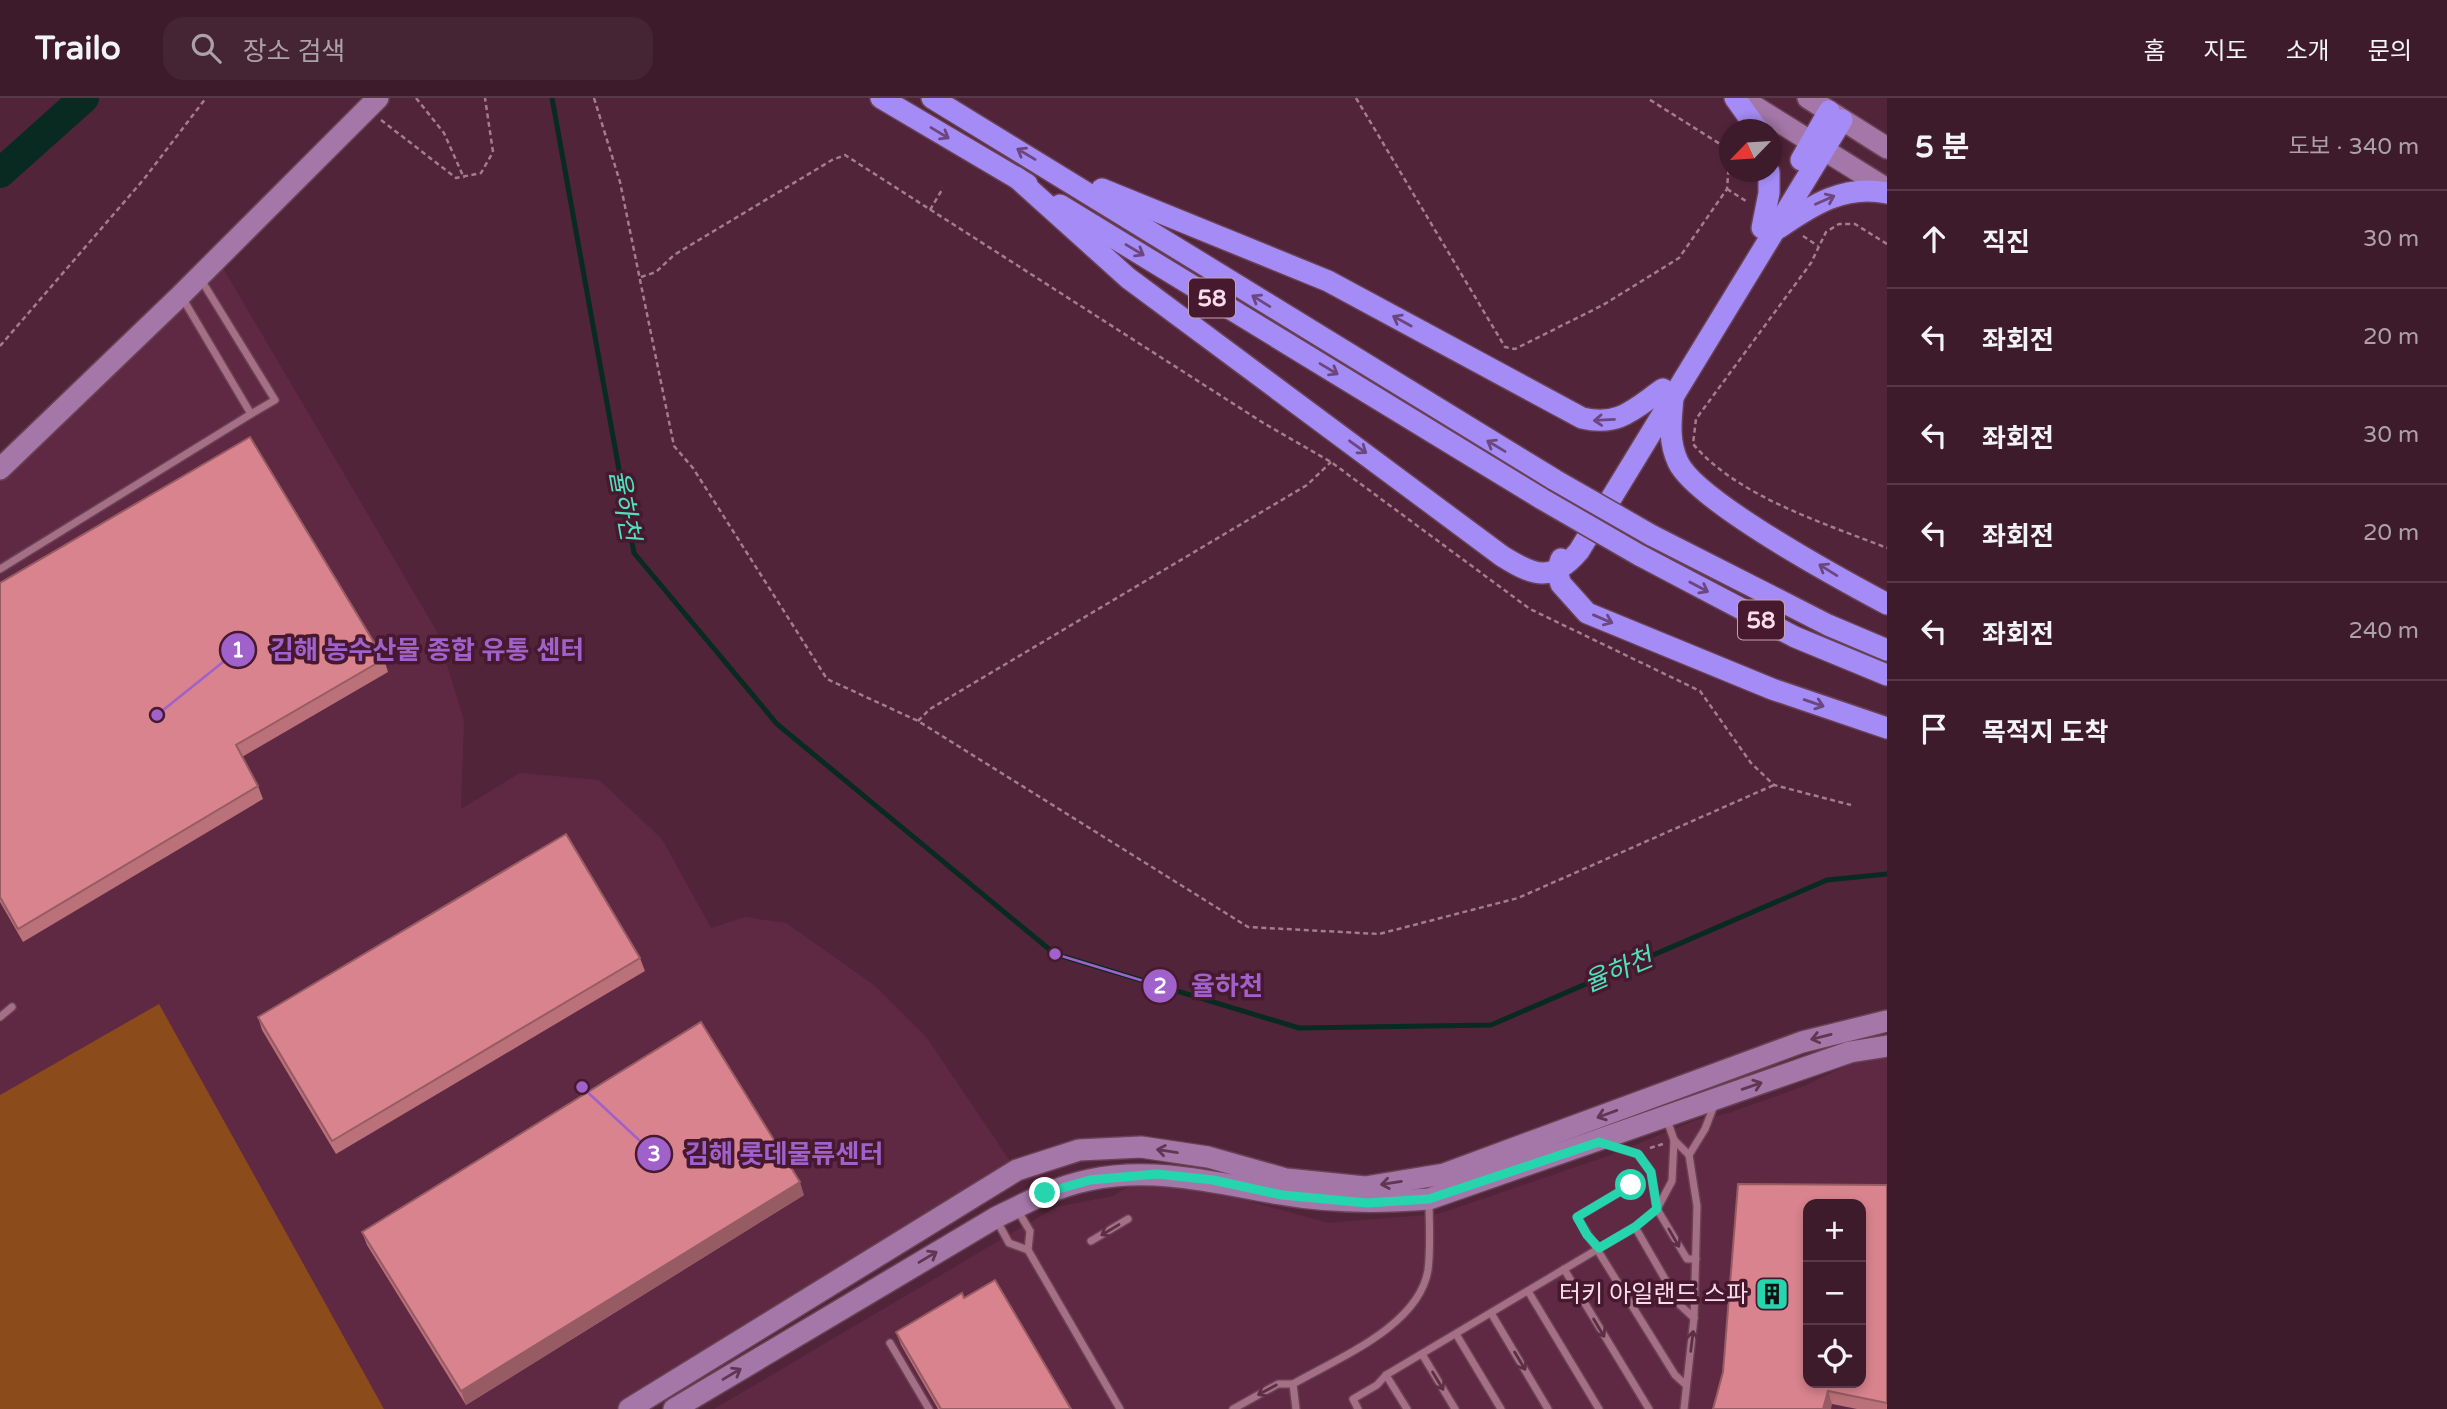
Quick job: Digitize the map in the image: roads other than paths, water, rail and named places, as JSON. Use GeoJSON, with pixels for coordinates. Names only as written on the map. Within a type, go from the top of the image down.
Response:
{"type":"FeatureCollection","features":[{"type":"Feature","properties":{"kind":"highway","name":"58"},"geometry":{"type":"LineString","coordinates":[[881,98],[1016,177],[1542,499],[1639,555],[1795,637],[1887,676]]}},
{"type":"Feature","properties":{"kind":"highway","name":"58"},"geometry":{"type":"LineString","coordinates":[[932,98],[1052,169],[1321,339],[1555,480],[1651,535],[1828,625],[1887,650]]}},
{"type":"Feature","properties":{"kind":"highway"},"geometry":{"type":"LineString","coordinates":[[1735,98],[1750,119]]}},
{"type":"Feature","properties":{"kind":"highway"},"geometry":{"type":"LineString","coordinates":[[1016,177],[1128,278],[1502,556],[1531,571],[1558,572],[1578,551],[1668,391],[1835,116]]}},
{"type":"Feature","properties":{"kind":"highway"},"geometry":{"type":"LineString","coordinates":[[1052,169],[1328,281],[1582,418],[1602,423],[1619,419],[1668,391]]}},
{"type":"Feature","properties":{"kind":"highway"},"geometry":{"type":"LineString","coordinates":[[1767,230],[1769,182]]}},
{"type":"Feature","properties":{"kind":"highway"},"geometry":{"type":"LineString","coordinates":[[1767,230],[1835,195],[1858,190],[1887,191]]}},
{"type":"Feature","properties":{"kind":"highway"},"geometry":{"type":"LineString","coordinates":[[1668,391],[1672,445],[1688,477],[1734,512],[1887,604]]}},
{"type":"Feature","properties":{"kind":"highway"},"geometry":{"type":"LineString","coordinates":[[1558,572],[1572,599],[1587,613],[1772,689],[1887,728]]}},
{"type":"Feature","properties":{"kind":"main road"},"geometry":{"type":"LineString","coordinates":[[1741,98],[1818,144],[1887,191]]}},
{"type":"Feature","properties":{"kind":"main road"},"geometry":{"type":"LineString","coordinates":[[1808,98],[1887,148]]}},
{"type":"Feature","properties":{"kind":"main road"},"geometry":{"type":"LineString","coordinates":[[0,469],[181,295],[372,104]]}},
{"type":"Feature","properties":{"kind":"main road"},"geometry":{"type":"LineString","coordinates":[[629,1409],[1017,1170],[1079,1150],[1141,1147],[1208,1157],[1286,1179],[1365,1187],[1444,1174],[1802,1042],[1887,1021]]}},
{"type":"Feature","properties":{"kind":"main road"},"geometry":{"type":"LineString","coordinates":[[674,1409],[995,1217],[1045,1193],[1090,1180],[1157,1174],[1213,1180],[1282,1195],[1367,1203],[1429,1199],[1599,1142],[1850,1052],[1887,1046]]}},
{"type":"Feature","properties":{"kind":"lane"},"geometry":{"type":"LineString","coordinates":[[0,569],[275,400],[199,277]]}},
{"type":"Feature","properties":{"kind":"lane"},"geometry":{"type":"LineString","coordinates":[[181,295],[251,414]]}},
{"type":"Feature","properties":{"kind":"lane"},"geometry":{"type":"LineString","coordinates":[[0,1017],[12,1007]]}},
{"type":"Feature","properties":{"kind":"lane"},"geometry":{"type":"LineString","coordinates":[[1358,1409],[1353,1399],[1377,1385],[1386,1375],[1635,1227],[1657,1209],[1672,1181],[1674,1140],[1658,1095]]}},
{"type":"Feature","properties":{"kind":"lane"},"geometry":{"type":"LineString","coordinates":[[1689,1155],[1705,1129],[1716,1099]]}},
{"type":"Feature","properties":{"kind":"lane"},"geometry":{"type":"LineString","coordinates":[[1674,1140],[1689,1155],[1697,1206],[1694,1318],[1684,1409]]}},
{"type":"Feature","properties":{"kind":"lane"},"geometry":{"type":"LineString","coordinates":[[1599,1142],[1638,1154],[1651,1172],[1657,1209],[1687,1259],[1696,1259]]}},
{"type":"Feature","properties":{"kind":"lane"},"geometry":{"type":"LineString","coordinates":[[1631,1185],[1577,1217],[1587,1235],[1599,1248],[1675,1375],[1686,1385]]}},
{"type":"Feature","properties":{"kind":"lane"},"geometry":{"type":"LineString","coordinates":[[1233,1409],[1278,1384],[1293,1384],[1391,1327],[1410,1308],[1427,1272],[1429,1199]]}},
{"type":"Feature","properties":{"kind":"lane"},"geometry":{"type":"LineString","coordinates":[[1016,1207],[1030,1231],[1028,1250],[1120,1409]]}},
{"type":"Feature","properties":{"kind":"lane"},"geometry":{"type":"LineString","coordinates":[[995,1217],[1009,1243],[1028,1250]]}},
{"type":"Feature","properties":{"kind":"lane"},"geometry":{"type":"LineString","coordinates":[[1091,1241],[1128,1219]]}},
{"type":"Feature","properties":{"kind":"lane"},"geometry":{"type":"LineString","coordinates":[[1635,1227],[1680,1305],[1694,1318]]}},
{"type":"Feature","properties":{"kind":"lane"},"geometry":{"type":"LineString","coordinates":[[1564,1269],[1649,1409]]}},
{"type":"Feature","properties":{"kind":"lane"},"geometry":{"type":"LineString","coordinates":[[1528,1291],[1599,1409]]}},
{"type":"Feature","properties":{"kind":"lane"},"geometry":{"type":"LineString","coordinates":[[1491,1313],[1548,1409]]}},
{"type":"Feature","properties":{"kind":"lane"},"geometry":{"type":"LineString","coordinates":[[1456,1334],[1501,1409]]}},
{"type":"Feature","properties":{"kind":"lane"},"geometry":{"type":"LineString","coordinates":[[890,1343],[929,1409]]}},
{"type":"Feature","properties":{"kind":"lane"},"geometry":{"type":"LineString","coordinates":[[1422,1354],[1455,1409]]}},
{"type":"Feature","properties":{"kind":"lane"},"geometry":{"type":"LineString","coordinates":[[1386,1375],[1407,1409]]}},
{"type":"Feature","properties":{"kind":"lane"},"geometry":{"type":"LineString","coordinates":[[1293,1384],[1296,1409]]}},
{"type":"Feature","properties":{"kind":"waterway"},"geometry":{"type":"LineString","coordinates":[[0,173],[84,98]]}},
{"type":"Feature","properties":{"kind":"waterway","name":"율하천"},"geometry":{"type":"LineString","coordinates":[[552,98],[634,553],[777,724],[1055,954],[1299,1028],[1491,1025],[1827,880],[1887,874]]}},
{"type":"Feature","properties":{"kind":"place","name":"김해 농수산물 종합 유통 센터"},"geometry":{"type":"Point","coordinates":[157,715]}},
{"type":"Feature","properties":{"kind":"place","name":"율하천"},"geometry":{"type":"Point","coordinates":[1055,954]}},
{"type":"Feature","properties":{"kind":"place","name":"김해 롯데물류센터"},"geometry":{"type":"Point","coordinates":[582,1087]}},
{"type":"Feature","properties":{"kind":"place","name":"터키 아일랜드 스파"},"geometry":{"type":"Point","coordinates":[1772,1294]}}]}
